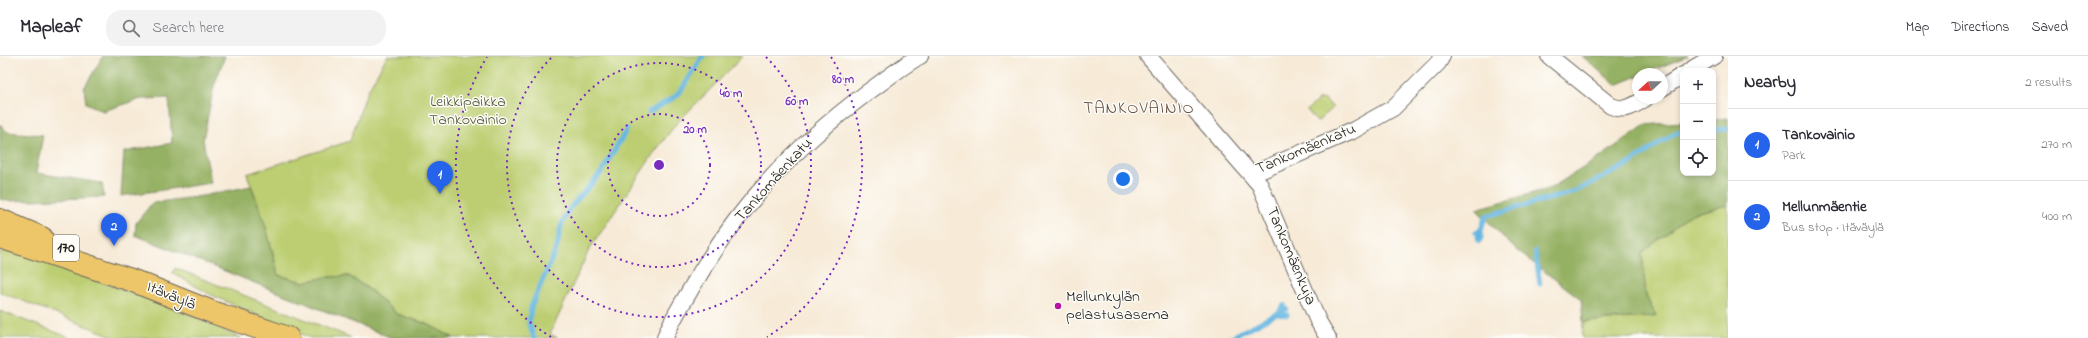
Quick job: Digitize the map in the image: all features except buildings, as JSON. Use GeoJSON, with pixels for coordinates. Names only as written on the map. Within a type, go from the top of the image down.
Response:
{"type":"FeatureCollection","features":[{"type":"Feature","properties":{"kind":"main road","name":"Itäväylä"},"geometry":{"type":"LineString","coordinates":[[0,220],[85,256],[131,280]]}},
{"type":"Feature","properties":{"kind":"main road","name":"Itäväylä"},"geometry":{"type":"LineString","coordinates":[[0,237],[131,280],[212,312],[288,338]]}},
{"type":"Feature","properties":{"kind":"main road","name":"Itäväylä"},"geometry":{"type":"LineString","coordinates":[[212,312],[260,338]]}},
{"type":"Feature","properties":{"kind":"street","name":"Tankomäenkatu"},"geometry":{"type":"LineString","coordinates":[[665,338],[708,259],[767,183],[795,152],[834,118],[920,56]]}},
{"type":"Feature","properties":{"kind":"street","name":"Tankomäenkatu"},"geometry":{"type":"LineString","coordinates":[[1148,56],[1253,174],[1354,130],[1393,108],[1438,63],[1442,56]]}},
{"type":"Feature","properties":{"kind":"street"},"geometry":{"type":"LineString","coordinates":[[1549,56],[1610,106],[1620,110],[1632,107],[1637,104]]}},
{"type":"Feature","properties":{"kind":"street"},"geometry":{"type":"LineString","coordinates":[[1694,68],[1714,56]]}},
{"type":"Feature","properties":{"kind":"street"},"geometry":{"type":"LineString","coordinates":[[1668,84],[1680,77]]}},
{"type":"Feature","properties":{"kind":"street","name":"Tankomäenkuja"},"geometry":{"type":"LineString","coordinates":[[1253,174],[1260,184],[1318,321],[1328,338]]}},
{"type":"Feature","properties":{"kind":"green space"},"geometry":{"type":"Polygon","coordinates":[[[103,56],[225,56],[214,86],[203,140],[211,183],[121,196],[124,152],[172,143],[169,98],[141,99],[103,111],[86,103],[84,88],[103,56]]]}},
{"type":"Feature","properties":{"kind":"green space","name":"Leikkipaikka Tankovainio"},"geometry":{"type":"Polygon","coordinates":[[[387,56],[743,56],[676,124],[654,153],[589,250],[550,334],[558,338],[454,338],[427,324],[397,314],[370,290],[349,276],[328,277],[303,282],[278,275],[272,248],[247,174],[350,141],[367,92],[387,56]]]}},
{"type":"Feature","properties":{"kind":"green space"},"geometry":{"type":"Polygon","coordinates":[[[1582,56],[1688,56],[1658,68],[1632,68],[1632,78],[1616,85],[1582,56]]]}},
{"type":"Feature","properties":{"kind":"green space"},"geometry":{"type":"Polygon","coordinates":[[[1319,99],[1326,100],[1333,108],[1317,122],[1307,110],[1319,99]]]}},
{"type":"Feature","properties":{"kind":"green space"},"geometry":{"type":"Polygon","coordinates":[[[1728,118],[1728,205],[1690,214],[1642,253],[1646,296],[1656,316],[1583,322],[1581,299],[1516,250],[1476,209],[1551,188],[1602,156],[1645,125],[1680,122],[1680,176],[1716,176],[1716,120],[1728,118]]]}},
{"type":"Feature","properties":{"kind":"green space"},"geometry":{"type":"Polygon","coordinates":[[[0,124],[7,132],[43,135],[36,173],[102,183],[104,197],[8,201],[0,199],[0,124]]]}},
{"type":"Feature","properties":{"kind":"green space"},"geometry":{"type":"Polygon","coordinates":[[[251,186],[270,241],[278,275],[303,282],[328,277],[349,276],[370,290],[397,314],[427,324],[454,338],[392,338],[135,235],[136,223],[152,203],[202,196],[251,186]]]}},
{"type":"Feature","properties":{"kind":"green space"},"geometry":{"type":"Polygon","coordinates":[[[1728,205],[1728,338],[1582,338],[1583,322],[1656,316],[1646,297],[1642,253],[1690,214],[1728,205]]]}},
{"type":"Feature","properties":{"kind":"green space"},"geometry":{"type":"Polygon","coordinates":[[[0,251],[27,254],[199,318],[240,338],[117,338],[0,292],[0,251]]]}},
{"type":"Feature","properties":{"kind":"green space"},"geometry":{"type":"Polygon","coordinates":[[[175,268],[352,338],[310,338],[211,295],[173,273],[175,268]]]}},
{"type":"Feature","properties":{"kind":"green space"},"geometry":{"type":"Polygon","coordinates":[[[0,311],[71,338],[0,338],[0,311]]]}},
{"type":"Feature","properties":{"kind":"waterway"},"geometry":{"type":"LineString","coordinates":[[649,112],[675,97],[682,89],[703,56]]}},
{"type":"Feature","properties":{"kind":"waterway"},"geometry":{"type":"LineString","coordinates":[[534,338],[529,324],[531,307],[557,247],[561,226],[569,209],[601,173],[627,129]]}},
{"type":"Feature","properties":{"kind":"waterway"},"geometry":{"type":"LineString","coordinates":[[1716,130],[1728,129]]}},
{"type":"Feature","properties":{"kind":"waterway"},"geometry":{"type":"LineString","coordinates":[[1478,237],[1486,216],[1574,192],[1631,163],[1673,134],[1680,132]]}},
{"type":"Feature","properties":{"kind":"waterway"},"geometry":{"type":"LineString","coordinates":[[1476,232],[1481,230],[1482,237],[1479,241]]}},
{"type":"Feature","properties":{"kind":"waterway"},"geometry":{"type":"LineString","coordinates":[[1535,251],[1540,284]]}},
{"type":"Feature","properties":{"kind":"waterway"},"geometry":{"type":"LineString","coordinates":[[1284,305],[1278,314],[1287,315]]}},
{"type":"Feature","properties":{"kind":"waterway"},"geometry":{"type":"LineString","coordinates":[[1230,338],[1286,309]]}},
{"type":"Feature","properties":{"kind":"place","name":"Tankovainio"},"geometry":{"type":"Point","coordinates":[440,194]}},
{"type":"Feature","properties":{"kind":"place","name":"Mellunmäentie"},"geometry":{"type":"Point","coordinates":[114,246]}},
{"type":"Feature","properties":{"kind":"place","name":"Mellunkylän pelastusasema"},"geometry":{"type":"Point","coordinates":[1058,306]}},
{"type":"Feature","properties":{"kind":"district","name":"TANKOVAINIO"},"geometry":{"type":"Point","coordinates":[1139,108]}}]}
